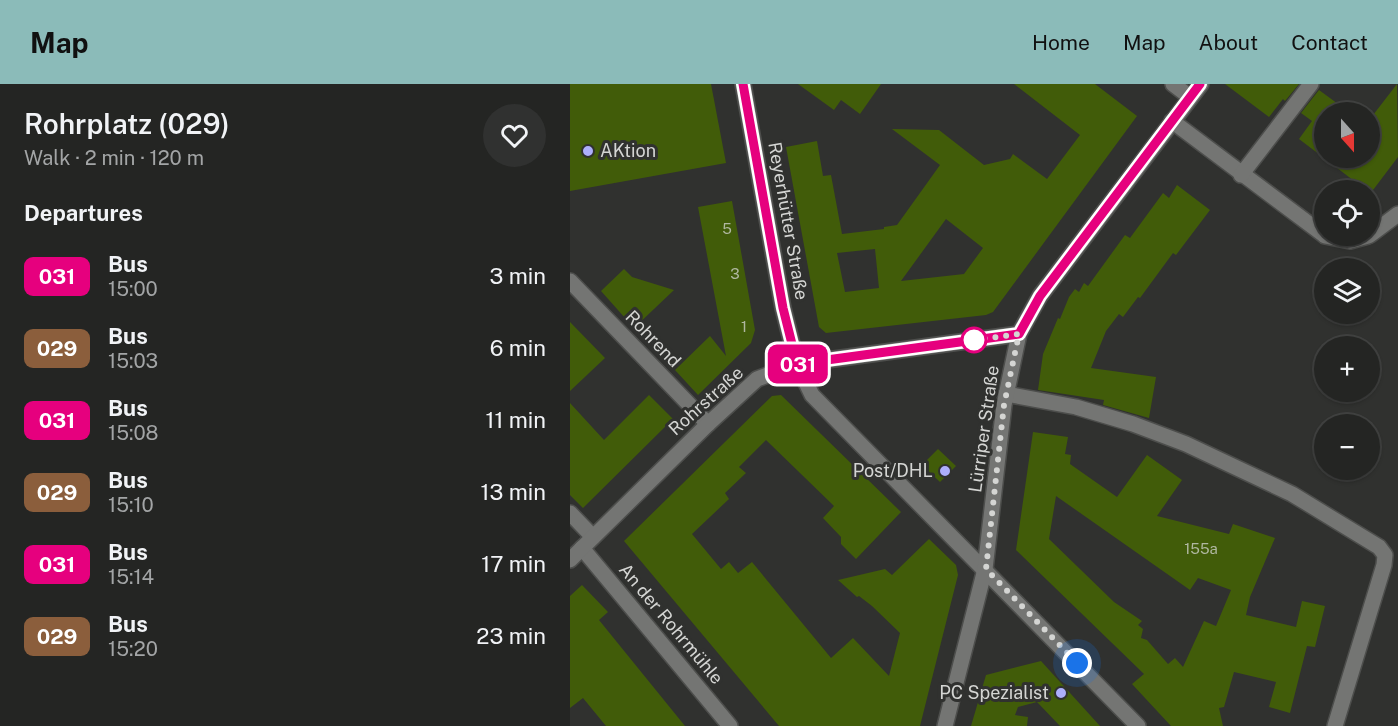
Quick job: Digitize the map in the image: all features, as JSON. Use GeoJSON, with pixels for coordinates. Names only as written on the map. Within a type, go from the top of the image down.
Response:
{"type":"FeatureCollection","features":[{"type":"Feature","properties":{"kind":"street","name":"Reyerhütter Straße"},"geometry":{"type":"LineString","coordinates":[[743,84],[783,308],[797,364],[812,395],[986,569],[1138,726]]}},
{"type":"Feature","properties":{"kind":"street"},"geometry":{"type":"LineString","coordinates":[[1173,84],[1190,97]]}},
{"type":"Feature","properties":{"kind":"street","name":"Lürriper Straße"},"geometry":{"type":"LineString","coordinates":[[945,726],[986,569],[1006,394],[1019,334],[1040,296],[1201,84]]}},
{"type":"Feature","properties":{"kind":"street"},"geometry":{"type":"LineString","coordinates":[[1241,175],[1311,84]]}},
{"type":"Feature","properties":{"kind":"street"},"geometry":{"type":"LineString","coordinates":[[1172,121],[1241,175],[1314,227]]}},
{"type":"Feature","properties":{"kind":"street"},"geometry":{"type":"LineString","coordinates":[[1380,227],[1398,214]]}},
{"type":"Feature","properties":{"kind":"street","name":"Rohrend"},"geometry":{"type":"LineString","coordinates":[[570,280],[708,424]]}},
{"type":"Feature","properties":{"kind":"street","name":"Rohrstraße"},"geometry":{"type":"LineString","coordinates":[[570,560],[757,379],[797,364],[1019,334]]}},
{"type":"Feature","properties":{"kind":"street"},"geometry":{"type":"LineString","coordinates":[[1006,394],[1077,407],[1133,424],[1186,444],[1292,494],[1379,547],[1385,555],[1384,565],[1335,726]]}},
{"type":"Feature","properties":{"kind":"street"},"geometry":{"type":"LineString","coordinates":[[570,513],[588,543]]}},
{"type":"Feature","properties":{"kind":"street","name":"An der Rohrmühle"},"geometry":{"type":"LineString","coordinates":[[588,543],[730,726]]}},
{"type":"Feature","properties":{"kind":"building"},"geometry":{"type":"Polygon","coordinates":[[[570,84],[711,84],[726,163],[570,191],[570,84]]]}},
{"type":"Feature","properties":{"kind":"building"},"geometry":{"type":"Polygon","coordinates":[[[798,84],[881,84],[860,114],[841,100],[834,110],[798,84]]]}},
{"type":"Feature","properties":{"kind":"building"},"geometry":{"type":"Polygon","coordinates":[[[1014,84],[1095,84],[1137,116],[993,312],[986,315],[826,333],[819,327],[786,147],[817,141],[823,176],[831,175],[842,234],[884,229],[884,227],[897,225],[940,165],[892,129],[939,130],[984,165],[1010,159],[1013,154],[1047,179],[1080,135],[1014,84]],[[946,219],[901,281],[964,274],[983,248],[946,219]],[[875,249],[837,253],[845,292],[879,288],[875,249]]]}},
{"type":"Feature","properties":{"kind":"building"},"geometry":{"type":"Polygon","coordinates":[[[1225,84],[1299,84],[1269,117],[1225,84]]]}},
{"type":"Feature","properties":{"kind":"building"},"geometry":{"type":"Polygon","coordinates":[[[1397,84],[1398,157],[1380,181],[1353,180],[1337,168],[1380,168],[1380,106],[1397,84]]]}},
{"type":"Feature","properties":{"kind":"building"},"geometry":{"type":"Polygon","coordinates":[[[1319,90],[1335,102],[1314,102],[1314,150],[1299,139],[1312,121],[1301,113],[1319,90]]]}},
{"type":"Feature","properties":{"kind":"building"},"geometry":{"type":"Polygon","coordinates":[[[1177,185],[1210,210],[1176,255],[1173,253],[1140,298],[1138,297],[1123,317],[1119,314],[1106,331],[1091,368],[1156,377],[1149,418],[1103,405],[1104,400],[1038,390],[1043,354],[1069,297],[1075,289],[1079,292],[1084,283],[1088,286],[1125,235],[1130,238],[1163,193],[1169,198],[1177,185]]]}},
{"type":"Feature","properties":{"kind":"building"},"geometry":{"type":"Polygon","coordinates":[[[732,201],[755,330],[751,343],[698,395],[675,370],[710,336],[726,356],[698,207],[732,201]]]}},
{"type":"Feature","properties":{"kind":"building"},"geometry":{"type":"Polygon","coordinates":[[[624,269],[632,277],[674,290],[634,328],[601,291],[624,269]]]}},
{"type":"Feature","properties":{"kind":"building"},"geometry":{"type":"Polygon","coordinates":[[[570,322],[605,358],[570,391],[570,322]]]}},
{"type":"Feature","properties":{"kind":"building"},"geometry":{"type":"Polygon","coordinates":[[[649,395],[673,419],[583,508],[570,495],[570,403],[604,440],[649,395]]]}},
{"type":"Feature","properties":{"kind":"building"},"geometry":{"type":"Polygon","coordinates":[[[781,395],[901,512],[856,559],[841,544],[841,537],[823,518],[834,506],[766,440],[739,467],[746,473],[725,493],[729,499],[692,534],[721,569],[729,562],[738,573],[752,562],[831,658],[853,638],[889,676],[900,633],[872,606],[859,596],[857,597],[838,580],[885,569],[892,575],[929,539],[956,565],[958,575],[920,726],[779,726],[624,541],[772,396],[781,395]]]}},
{"type":"Feature","properties":{"kind":"building"},"geometry":{"type":"Polygon","coordinates":[[[1033,432],[1068,437],[1065,454],[1071,455],[1070,464],[1117,497],[1147,455],[1182,480],[1157,516],[1229,534],[1233,524],[1275,538],[1250,597],[1246,615],[1296,627],[1302,601],[1325,606],[1315,647],[1307,646],[1290,713],[1269,707],[1276,682],[1234,672],[1224,707],[1219,708],[1223,726],[1171,726],[1132,684],[1144,674],[1016,550],[1033,432]],[[1056,496],[1049,539],[1114,602],[1142,621],[1138,625],[1143,629],[1141,638],[1147,640],[1168,664],[1175,658],[1183,667],[1204,621],[1216,626],[1231,590],[1198,578],[1190,590],[1056,496]]]}},
{"type":"Feature","properties":{"kind":"building"},"geometry":{"type":"Polygon","coordinates":[[[938,449],[956,466],[940,482],[922,465],[938,449]]]}},
{"type":"Feature","properties":{"kind":"building"},"geometry":{"type":"Polygon","coordinates":[[[582,585],[608,612],[599,620],[685,726],[606,726],[583,698],[570,708],[570,596],[582,585]]]}},
{"type":"Feature","properties":{"kind":"building"},"geometry":{"type":"Polygon","coordinates":[[[1041,661],[1100,726],[1060,726],[1037,702],[1018,707],[1015,715],[1028,717],[1027,726],[971,726],[986,675],[1041,661]]]}},
{"type":"Feature","properties":{"kind":"bus line","name":"031"},"geometry":{"type":"LineString","coordinates":[[743,84],[783,308],[797,364],[1019,334],[1040,296],[1200,84]]}},
{"type":"Feature","properties":{"kind":"place","name":"AKtion"},"geometry":{"type":"Point","coordinates":[588,151]}},
{"type":"Feature","properties":{"kind":"place","name":"Post/DHL"},"geometry":{"type":"Point","coordinates":[945,471]}},
{"type":"Feature","properties":{"kind":"place","name":"PC Spezialist"},"geometry":{"type":"Point","coordinates":[1061,693]}},
{"type":"Feature","properties":{"kind":"route"},"geometry":{"type":"LineString","coordinates":[[974,340],[1019,334],[1004,405],[986,569],[1077,663]]}}]}
